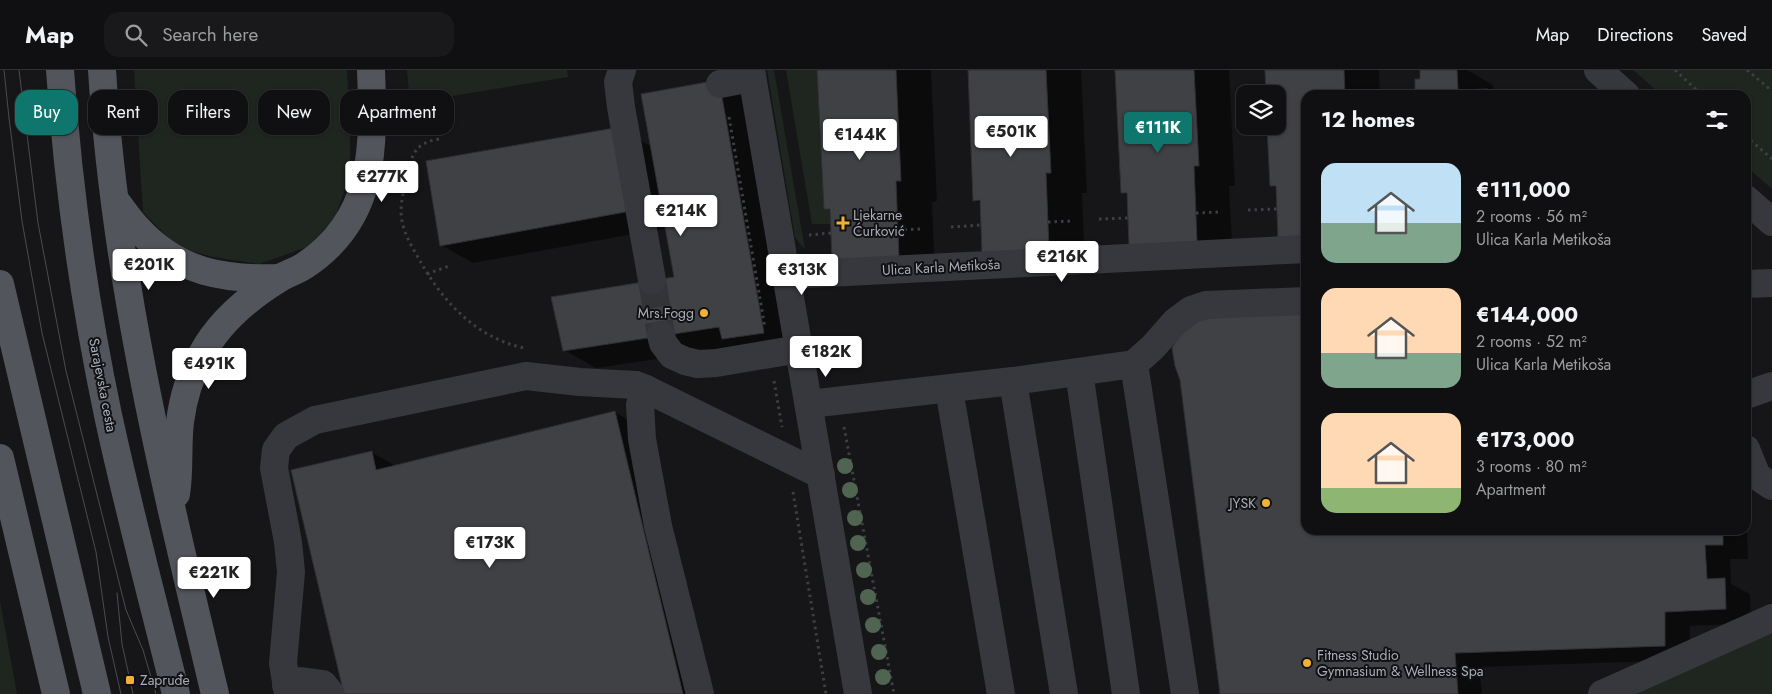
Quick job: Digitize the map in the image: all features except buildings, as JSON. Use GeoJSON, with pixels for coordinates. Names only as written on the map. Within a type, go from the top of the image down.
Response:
{"type":"FeatureCollection","features":[{"type":"Feature","properties":{"kind":"main road","name":"Sarajevska cesta"},"geometry":{"type":"LineString","coordinates":[[60,70],[72,195],[91,324],[108,415],[176,694]]}},
{"type":"Feature","properties":{"kind":"main road"},"geometry":{"type":"LineString","coordinates":[[102,70],[114,198],[124,273],[145,388],[172,515],[215,694]]}},
{"type":"Feature","properties":{"kind":"main road"},"geometry":{"type":"LineString","coordinates":[[172,515],[178,482],[180,423],[184,398],[191,375],[202,352],[217,330],[237,309],[280,278],[303,267],[336,239],[349,222],[362,196],[370,158],[372,135],[371,70]]}},
{"type":"Feature","properties":{"kind":"main road"},"geometry":{"type":"LineString","coordinates":[[114,198],[139,230],[160,249],[189,266],[224,277],[249,279],[280,278]]}},
{"type":"Feature","properties":{"kind":"main road"},"geometry":{"type":"LineString","coordinates":[[0,284],[97,694]]}},
{"type":"Feature","properties":{"kind":"main road"},"geometry":{"type":"LineString","coordinates":[[0,458],[56,694]]}},
{"type":"Feature","properties":{"kind":"street"},"geometry":{"type":"LineString","coordinates":[[622,70],[618,82],[621,107],[652,280]]}},
{"type":"Feature","properties":{"kind":"street"},"geometry":{"type":"LineString","coordinates":[[1598,70],[1620,90]]}},
{"type":"Feature","properties":{"kind":"street"},"geometry":{"type":"LineString","coordinates":[[722,84],[752,74],[858,694]]}},
{"type":"Feature","properties":{"kind":"street"},"geometry":{"type":"LineString","coordinates":[[1751,203],[1772,222]]}},
{"type":"Feature","properties":{"kind":"street","name":"Ulica Karla Metikoša"},"geometry":{"type":"LineString","coordinates":[[786,275],[1301,249]]}},
{"type":"Feature","properties":{"kind":"street"},"geometry":{"type":"LineString","coordinates":[[1751,284],[1772,283]]}},
{"type":"Feature","properties":{"kind":"street"},"geometry":{"type":"LineString","coordinates":[[809,404],[949,389],[1134,364],[1153,347],[1175,322],[1191,310],[1206,304],[1301,301]]}},
{"type":"Feature","properties":{"kind":"street"},"geometry":{"type":"LineString","coordinates":[[662,336],[663,343],[672,355],[698,364],[799,350]]}},
{"type":"Feature","properties":{"kind":"street"},"geometry":{"type":"LineString","coordinates":[[1134,364],[1186,694]]}},
{"type":"Feature","properties":{"kind":"street"},"geometry":{"type":"LineString","coordinates":[[1079,372],[1126,694]]}},
{"type":"Feature","properties":{"kind":"street"},"geometry":{"type":"LineString","coordinates":[[330,694],[323,684],[301,681],[287,690],[283,663],[291,572],[288,542],[274,468],[276,450],[286,436],[315,420],[526,376],[580,382],[636,385],[787,457],[820,475]]}},
{"type":"Feature","properties":{"kind":"street"},"geometry":{"type":"LineString","coordinates":[[1012,381],[1064,694]]}},
{"type":"Feature","properties":{"kind":"street"},"geometry":{"type":"LineString","coordinates":[[1751,393],[1772,386]]}},
{"type":"Feature","properties":{"kind":"street"},"geometry":{"type":"LineString","coordinates":[[646,389],[640,405],[644,448],[658,526],[700,694]]}},
{"type":"Feature","properties":{"kind":"street"},"geometry":{"type":"LineString","coordinates":[[949,389],[1001,694]]}},
{"type":"Feature","properties":{"kind":"street"},"geometry":{"type":"LineString","coordinates":[[1751,461],[1757,476],[1772,486]]}},
{"type":"Feature","properties":{"kind":"street"},"geometry":{"type":"LineString","coordinates":[[1602,694],[1772,618]]}},
{"type":"Feature","properties":{"kind":"path"},"geometry":{"type":"LineString","coordinates":[[1675,70],[1697,90]]}},
{"type":"Feature","properties":{"kind":"path"},"geometry":{"type":"LineString","coordinates":[[1747,70],[1772,91]]}},
{"type":"Feature","properties":{"kind":"path"},"geometry":{"type":"LineString","coordinates":[[722,84],[770,354],[826,694]]}},
{"type":"Feature","properties":{"kind":"path"},"geometry":{"type":"LineString","coordinates":[[439,139],[427,141],[418,148],[412,157],[401,205],[402,221],[407,236],[427,274],[441,294],[464,318],[492,338],[527,349]]}},
{"type":"Feature","properties":{"kind":"path"},"geometry":{"type":"LineString","coordinates":[[1751,141],[1772,160]]}},
{"type":"Feature","properties":{"kind":"path"},"geometry":{"type":"LineString","coordinates":[[1248,210],[1277,208]]}},
{"type":"Feature","properties":{"kind":"path"},"geometry":{"type":"LineString","coordinates":[[1196,213],[1220,212]]}},
{"type":"Feature","properties":{"kind":"path"},"geometry":{"type":"LineString","coordinates":[[1099,220],[1128,218]]}},
{"type":"Feature","properties":{"kind":"path"},"geometry":{"type":"LineString","coordinates":[[1048,222],[1072,221]]}},
{"type":"Feature","properties":{"kind":"path"},"geometry":{"type":"LineString","coordinates":[[950,227],[981,225]]}},
{"type":"Feature","properties":{"kind":"path"},"geometry":{"type":"LineString","coordinates":[[898,230],[922,229]]}},
{"type":"Feature","properties":{"kind":"path"},"geometry":{"type":"LineString","coordinates":[[809,235],[831,233]]}},
{"type":"Feature","properties":{"kind":"path"},"geometry":{"type":"LineString","coordinates":[[427,274],[449,266]]}},
{"type":"Feature","properties":{"kind":"path"},"geometry":{"type":"LineString","coordinates":[[844,425],[894,694]]}},
{"type":"Feature","properties":{"kind":"shaded area"},"geometry":{"type":"Polygon","coordinates":[[[134,70],[347,70],[348,90],[340,90],[340,135],[350,135],[350,174],[335,218],[310,246],[259,264],[213,257],[177,247],[143,212],[138,135],[158,135],[158,90],[135,90],[134,70]]]}},
{"type":"Feature","properties":{"kind":"shaded area"},"geometry":{"type":"Polygon","coordinates":[[[407,70],[567,70],[568,77],[454,96],[454,90],[409,90],[407,70]]]}},
{"type":"Feature","properties":{"kind":"shaded area"},"geometry":{"type":"Polygon","coordinates":[[[767,70],[774,70],[805,250],[795,237],[767,70]]]}},
{"type":"Feature","properties":{"kind":"shaded area"},"geometry":{"type":"Polygon","coordinates":[[[786,70],[817,70],[824,208],[830,209],[830,224],[812,224],[786,70]]]}},
{"type":"Feature","properties":{"kind":"shaded area"},"geometry":{"type":"Polygon","coordinates":[[[1633,70],[1772,70],[1772,189],[1751,170],[1751,90],[1656,90],[1633,70]]]}},
{"type":"Feature","properties":{"kind":"shaded area"},"geometry":{"type":"Polygon","coordinates":[[[0,601],[17,694],[0,694],[0,601]]]}},
{"type":"Feature","properties":{"kind":"shaded area"},"geometry":{"type":"Polygon","coordinates":[[[1772,630],[1772,694],[1623,694],[1772,630]]]}},
{"type":"Feature","properties":{"kind":"tunnel"},"geometry":{"type":"LineString","coordinates":[[652,280],[661,335]]}},
{"type":"Feature","properties":{"kind":"tram line"},"geometry":{"type":"LineString","coordinates":[[4,70],[22,221],[42,333],[96,552],[108,637],[121,694]]}},
{"type":"Feature","properties":{"kind":"tram line"},"geometry":{"type":"LineString","coordinates":[[19,70],[38,223],[66,371],[126,610],[143,650],[156,694]]}},
{"type":"Feature","properties":{"kind":"tram line"},"geometry":{"type":"LineString","coordinates":[[117,593],[122,644],[133,694]]}},
{"type":"Feature","properties":{"kind":"place","name":"Ljekarne Ćurković"},"geometry":{"type":"Point","coordinates":[843,223]}},
{"type":"Feature","properties":{"kind":"place","name":"Mrs.Fogg"},"geometry":{"type":"Point","coordinates":[704,313]}},
{"type":"Feature","properties":{"kind":"place","name":"JYSK"},"geometry":{"type":"Point","coordinates":[1266,503]}},
{"type":"Feature","properties":{"kind":"place","name":"Fitness Studio Gymnasium & Wellness Spa"},"geometry":{"type":"Point","coordinates":[1307,663]}},
{"type":"Feature","properties":{"kind":"place","name":"Zapruđe"},"geometry":{"type":"Point","coordinates":[130,680]}}]}
